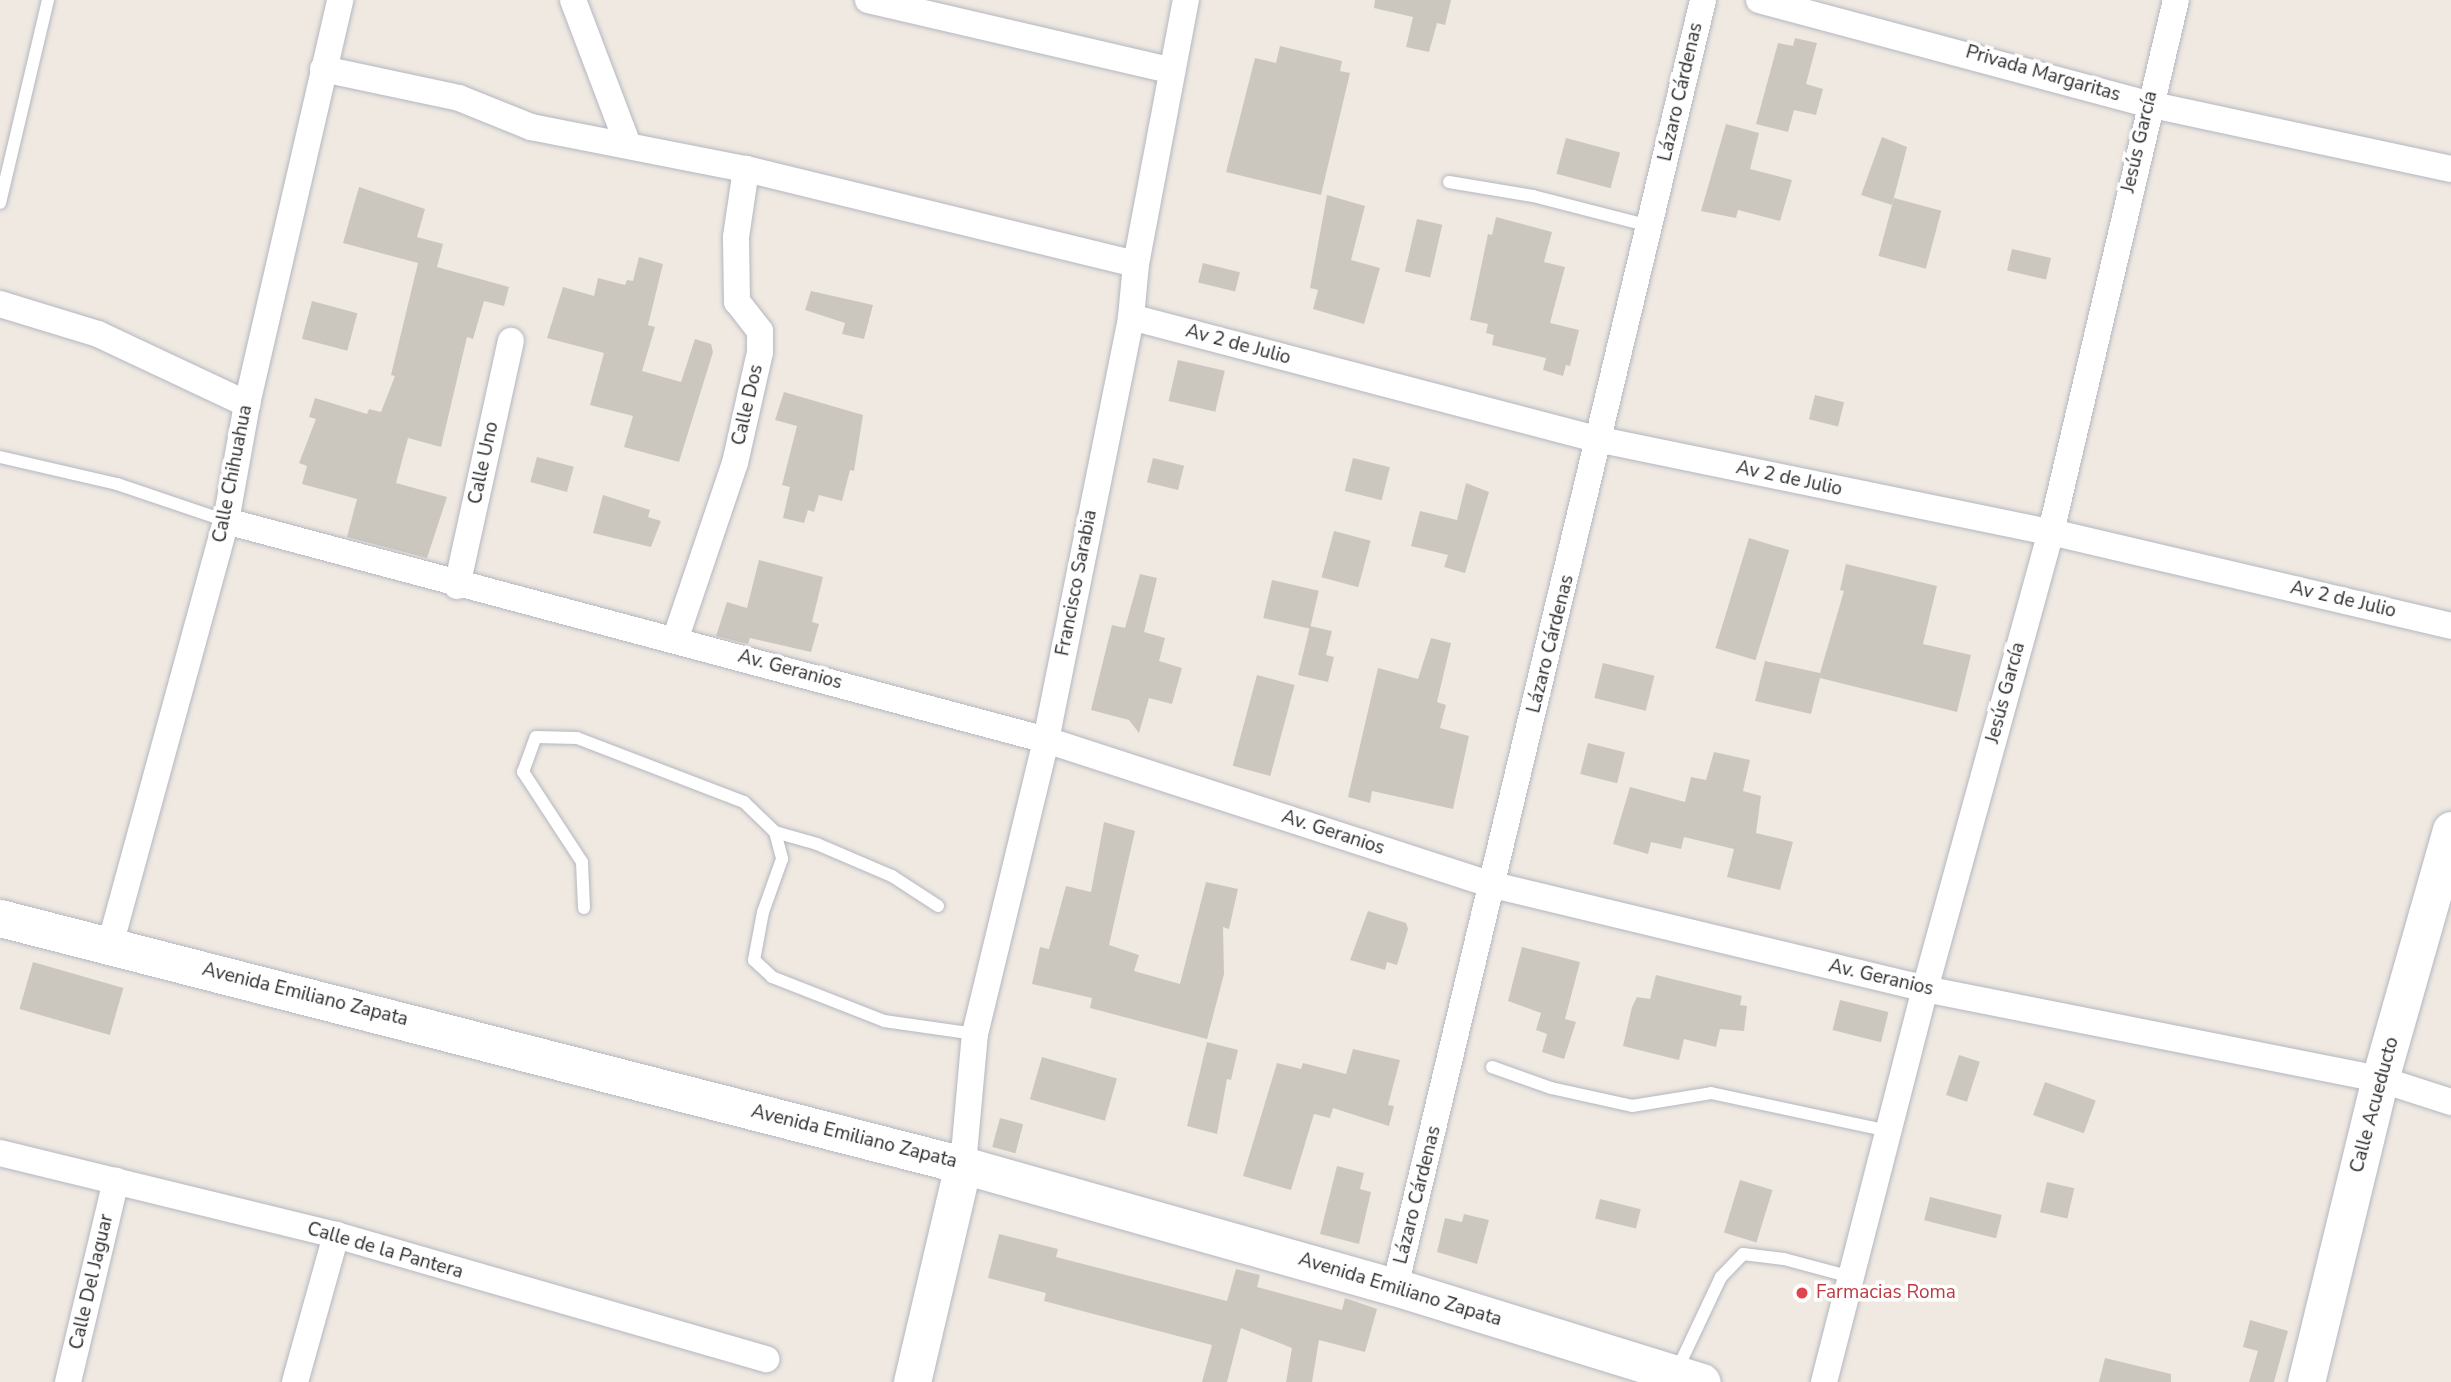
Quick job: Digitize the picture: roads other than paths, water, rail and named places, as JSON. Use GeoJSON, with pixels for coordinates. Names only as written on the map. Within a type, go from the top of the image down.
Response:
{"type":"FeatureCollection","features":[{"type":"Feature","properties":{"kind":"main road","name":"Calle Acueducto"},"geometry":{"type":"LineString","coordinates":[[2306,1382],[2381,1079],[2451,830]]}},
{"type":"Feature","properties":{"kind":"main road","name":"Avenida Emiliano Zapata"},"geometry":{"type":"LineString","coordinates":[[0,918],[962,1165],[1395,1287],[1688,1378]]}},
{"type":"Feature","properties":{"kind":"main road"},"geometry":{"type":"LineString","coordinates":[[912,1382],[962,1165]]}},
{"type":"Feature","properties":{"kind":"street","name":"Calle Chihuahua"},"geometry":{"type":"LineString","coordinates":[[110,945],[226,521],[247,404],[340,0]]}},
{"type":"Feature","properties":{"kind":"street"},"geometry":{"type":"LineString","coordinates":[[573,0],[628,145]]}},
{"type":"Feature","properties":{"kind":"street"},"geometry":{"type":"LineString","coordinates":[[868,0],[1170,70]]}},
{"type":"Feature","properties":{"kind":"street","name":"Francisco Sarabia"},"geometry":{"type":"LineString","coordinates":[[962,1165],[975,1034],[1046,740],[1131,317],[1136,264],[1170,70],[1186,0]]}},
{"type":"Feature","properties":{"kind":"street","name":"Lázaro Cárdenas"},"geometry":{"type":"LineString","coordinates":[[1395,1287],[1601,440],[1703,0]]}},
{"type":"Feature","properties":{"kind":"street","name":"Privada Margaritas"},"geometry":{"type":"LineString","coordinates":[[1759,0],[2148,104],[2451,169]]}},
{"type":"Feature","properties":{"kind":"street","name":"Jesús García"},"geometry":{"type":"LineString","coordinates":[[1824,1382],[1925,989],[2051,532],[2148,104],[2176,0]]}},
{"type":"Feature","properties":{"kind":"street"},"geometry":{"type":"LineString","coordinates":[[323,69],[459,99],[531,127],[747,169],[1136,264]]}},
{"type":"Feature","properties":{"kind":"street","name":"Calle Dos"},"geometry":{"type":"LineString","coordinates":[[675,640],[735,463],[760,352],[760,331],[737,302],[736,237],[747,169]]}},
{"type":"Feature","properties":{"kind":"street"},"geometry":{"type":"LineString","coordinates":[[0,304],[97,334],[247,404]]}},
{"type":"Feature","properties":{"kind":"street","name":"Av 2 de Julio"},"geometry":{"type":"LineString","coordinates":[[1131,317],[1601,440],[2051,532],[2451,625]]}},
{"type":"Feature","properties":{"kind":"street","name":"Calle Uno"},"geometry":{"type":"LineString","coordinates":[[457,586],[511,341]]}},
{"type":"Feature","properties":{"kind":"street","name":"Av. Geranios"},"geometry":{"type":"LineString","coordinates":[[226,521],[457,586],[675,640],[1046,740],[1493,885],[1925,989],[2381,1079],[2451,1102]]}},
{"type":"Feature","properties":{"kind":"street","name":"Calle de la Pantera"},"geometry":{"type":"LineString","coordinates":[[0,1153],[335,1235],[767,1359]]}},
{"type":"Feature","properties":{"kind":"street","name":"Calle Del Jaguar"},"geometry":{"type":"LineString","coordinates":[[68,1382],[116,1181]]}},
{"type":"Feature","properties":{"kind":"street"},"geometry":{"type":"LineString","coordinates":[[295,1382],[335,1235]]}},
{"type":"Feature","properties":{"kind":"lane"},"geometry":{"type":"LineString","coordinates":[[0,203],[48,0]]}},
{"type":"Feature","properties":{"kind":"lane"},"geometry":{"type":"LineString","coordinates":[[1449,182],[1533,196],[1650,226]]}},
{"type":"Feature","properties":{"kind":"lane"},"geometry":{"type":"LineString","coordinates":[[0,457],[117,484],[226,521]]}},
{"type":"Feature","properties":{"kind":"lane"},"geometry":{"type":"LineString","coordinates":[[584,908],[582,862],[523,772],[536,737],[577,738],[744,802],[775,832],[817,844],[892,876],[938,906]]}},
{"type":"Feature","properties":{"kind":"lane"},"geometry":{"type":"LineString","coordinates":[[775,832],[782,859],[763,912],[754,960],[772,977],[884,1021],[975,1034]]}},
{"type":"Feature","properties":{"kind":"lane"},"geometry":{"type":"LineString","coordinates":[[1492,1067],[1551,1088],[1632,1106],[1711,1093],[1888,1131]]}},
{"type":"Feature","properties":{"kind":"lane"},"geometry":{"type":"LineString","coordinates":[[1688,1378],[1721,1277],[1743,1254],[1784,1259],[1850,1277]]}},
{"type":"Feature","properties":{"kind":"place","name":"Farmacias Roma"},"geometry":{"type":"Point","coordinates":[1802,1293]}}]}
